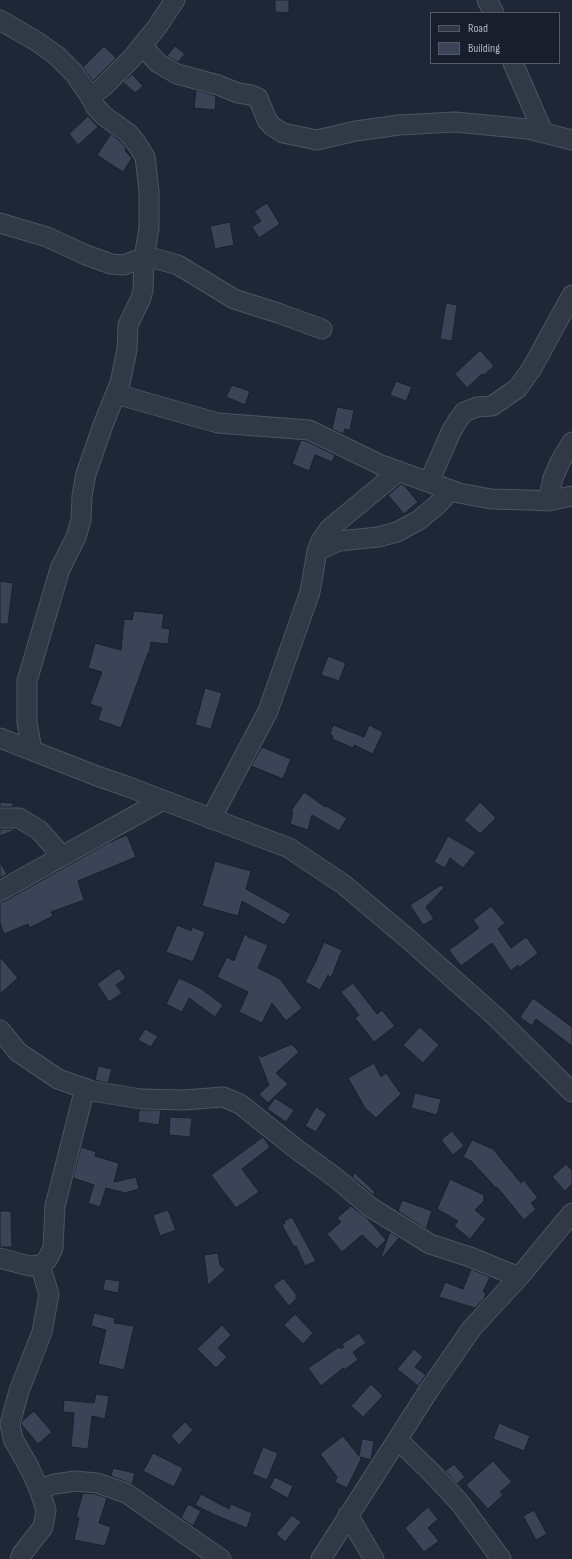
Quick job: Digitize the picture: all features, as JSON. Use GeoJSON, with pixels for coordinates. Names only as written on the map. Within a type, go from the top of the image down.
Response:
{"type":"FeatureCollection","features":[{"type":"Feature","properties":{"kind":"street"},"geometry":{"type":"LineString","coordinates":[[90,97],[103,87],[132,58],[157,27],[175,0]]}},
{"type":"Feature","properties":{"kind":"street"},"geometry":{"type":"LineString","coordinates":[[487,0],[493,12]]}},
{"type":"Feature","properties":{"kind":"street"},"geometry":{"type":"LineString","coordinates":[[0,20],[36,40],[56,55],[74,73],[95,106],[104,116],[128,132],[145,157],[149,191],[148,228],[144,258],[143,290],[141,298],[128,325],[127,350],[120,383],[86,474],[82,496],[81,520],[76,537],[60,569],[27,681],[27,723],[32,750]]}},
{"type":"Feature","properties":{"kind":"street"},"geometry":{"type":"LineString","coordinates":[[142,46],[158,63],[177,74],[258,98],[261,102],[262,110],[267,120],[272,126],[283,133],[317,140],[356,131],[399,125],[455,122],[528,129],[572,140]]}},
{"type":"Feature","properties":{"kind":"street"},"geometry":{"type":"LineString","coordinates":[[513,64],[543,132]]}},
{"type":"Feature","properties":{"kind":"street"},"geometry":{"type":"LineString","coordinates":[[0,223],[47,237],[86,255],[111,264],[124,265],[144,258],[157,259],[178,265],[234,299],[272,311],[322,330]]}},
{"type":"Feature","properties":{"kind":"street"},"geometry":{"type":"LineString","coordinates":[[429,482],[451,432],[464,412],[477,407],[492,406],[518,388],[532,368],[572,295]]}},
{"type":"Feature","properties":{"kind":"street"},"geometry":{"type":"LineString","coordinates":[[116,394],[218,424],[309,430],[381,465],[459,493],[491,499],[548,501],[572,496]]}},
{"type":"Feature","properties":{"kind":"street"},"geometry":{"type":"LineString","coordinates":[[548,501],[553,478],[561,460],[572,442]]}},
{"type":"Feature","properties":{"kind":"street"},"geometry":{"type":"LineString","coordinates":[[211,819],[268,711],[310,592],[320,541],[329,529],[399,471]]}},
{"type":"Feature","properties":{"kind":"street"},"geometry":{"type":"LineString","coordinates":[[317,551],[339,541],[378,537],[397,532],[419,520],[451,490]]}},
{"type":"Feature","properties":{"kind":"street"},"geometry":{"type":"LineString","coordinates":[[0,738],[289,848],[343,884],[406,937],[496,1018],[572,1092]]}},
{"type":"Feature","properties":{"kind":"street"},"geometry":{"type":"LineString","coordinates":[[0,891],[163,800]]}},
{"type":"Feature","properties":{"kind":"street"},"geometry":{"type":"LineString","coordinates":[[0,818],[19,818],[39,830],[62,856]]}},
{"type":"Feature","properties":{"kind":"street"},"geometry":{"type":"LineString","coordinates":[[0,1030],[18,1052],[58,1079],[92,1091],[141,1099],[184,1100],[223,1097],[240,1104],[294,1148],[336,1178],[370,1207],[430,1244],[470,1257],[519,1277]]}},
{"type":"Feature","properties":{"kind":"street"},"geometry":{"type":"LineString","coordinates":[[0,1258],[29,1266],[40,1265],[47,1260],[53,1248],[55,1206],[85,1088]]}},
{"type":"Feature","properties":{"kind":"street"},"geometry":{"type":"LineString","coordinates":[[321,1559],[429,1390],[472,1328],[519,1277],[572,1213]]}},
{"type":"Feature","properties":{"kind":"street"},"geometry":{"type":"LineString","coordinates":[[20,1559],[22,1554],[43,1527],[46,1510],[39,1489],[29,1467],[13,1440],[10,1424],[19,1391],[42,1332],[49,1294],[40,1265]]}},
{"type":"Feature","properties":{"kind":"street"},"geometry":{"type":"LineString","coordinates":[[398,1440],[460,1503],[501,1559]]}},
{"type":"Feature","properties":{"kind":"street"},"geometry":{"type":"LineString","coordinates":[[39,1489],[55,1484],[75,1481],[96,1483],[126,1493],[221,1559]]}},
{"type":"Feature","properties":{"kind":"street"},"geometry":{"type":"LineString","coordinates":[[348,1515],[374,1559]]}},
{"type":"Feature","properties":{"kind":"building"},"geometry":{"type":"Polygon","coordinates":[[[275,0],[289,0],[289,13],[275,12],[275,0]]]}},
{"type":"Feature","properties":{"kind":"building"},"geometry":{"type":"Polygon","coordinates":[[[104,46],[116,58],[93,81],[83,67],[104,46]]]}},
{"type":"Feature","properties":{"kind":"building"},"geometry":{"type":"Polygon","coordinates":[[[175,46],[185,54],[178,62],[167,56],[175,46]]]}},
{"type":"Feature","properties":{"kind":"building"},"geometry":{"type":"Polygon","coordinates":[[[132,74],[143,86],[135,93],[123,82],[132,74]]]}},
{"type":"Feature","properties":{"kind":"building"},"geometry":{"type":"Polygon","coordinates":[[[196,90],[216,96],[215,110],[194,108],[196,90]]]}},
{"type":"Feature","properties":{"kind":"building"},"geometry":{"type":"Polygon","coordinates":[[[88,116],[98,127],[78,145],[69,134],[88,116]]]}},
{"type":"Feature","properties":{"kind":"building"},"geometry":{"type":"Polygon","coordinates":[[[111,134],[120,141],[126,148],[125,151],[132,158],[123,172],[97,155],[111,134]]]}},
{"type":"Feature","properties":{"kind":"building"},"geometry":{"type":"Polygon","coordinates":[[[267,203],[280,224],[259,238],[252,227],[261,221],[254,211],[267,203]]]}},
{"type":"Feature","properties":{"kind":"building"},"geometry":{"type":"Polygon","coordinates":[[[230,222],[234,245],[215,249],[210,226],[230,222]]]}},
{"type":"Feature","properties":{"kind":"building"},"geometry":{"type":"Polygon","coordinates":[[[446,303],[457,305],[452,341],[440,339],[446,303]]]}},
{"type":"Feature","properties":{"kind":"building"},"geometry":{"type":"Polygon","coordinates":[[[480,350],[494,366],[484,375],[482,374],[467,388],[455,374],[480,350]]]}},
{"type":"Feature","properties":{"kind":"building"},"geometry":{"type":"Polygon","coordinates":[[[396,381],[412,387],[406,401],[390,395],[396,381]]]}},
{"type":"Feature","properties":{"kind":"building"},"geometry":{"type":"Polygon","coordinates":[[[232,385],[250,391],[245,405],[226,397],[232,385]]]}},
{"type":"Feature","properties":{"kind":"building"},"geometry":{"type":"Polygon","coordinates":[[[337,407],[354,410],[350,430],[345,429],[343,434],[332,429],[337,407]]]}},
{"type":"Feature","properties":{"kind":"building"},"geometry":{"type":"Polygon","coordinates":[[[301,440],[335,455],[332,462],[315,455],[309,471],[292,464],[301,440]]]}},
{"type":"Feature","properties":{"kind":"building"},"geometry":{"type":"Polygon","coordinates":[[[401,484],[404,485],[418,502],[404,514],[388,495],[401,484]]]}},
{"type":"Feature","properties":{"kind":"building"},"geometry":{"type":"Polygon","coordinates":[[[0,581],[13,583],[8,624],[0,624],[0,581]]]}},
{"type":"Feature","properties":{"kind":"building"},"geometry":{"type":"Polygon","coordinates":[[[134,611],[164,614],[162,628],[170,629],[168,644],[151,642],[149,653],[121,728],[98,720],[102,708],[90,704],[102,672],[88,668],[95,643],[121,650],[124,619],[132,620],[134,611]]]}},
{"type":"Feature","properties":{"kind":"building"},"geometry":{"type":"Polygon","coordinates":[[[328,656],[346,663],[339,681],[321,675],[328,656]]]}},
{"type":"Feature","properties":{"kind":"building"},"geometry":{"type":"Polygon","coordinates":[[[205,688],[222,693],[211,729],[195,725],[205,688]]]}},
{"type":"Feature","properties":{"kind":"building"},"geometry":{"type":"Polygon","coordinates":[[[333,725],[364,737],[369,725],[383,732],[373,754],[354,745],[353,748],[332,739],[333,736],[330,734],[333,725]]]}},
{"type":"Feature","properties":{"kind":"building"},"geometry":{"type":"Polygon","coordinates":[[[262,747],[291,759],[283,779],[251,766],[262,747]]]}},
{"type":"Feature","properties":{"kind":"building"},"geometry":{"type":"Polygon","coordinates":[[[304,792],[325,807],[326,806],[347,818],[339,831],[312,815],[308,830],[290,824],[293,812],[291,811],[304,792]]]}},
{"type":"Feature","properties":{"kind":"building"},"geometry":{"type":"Polygon","coordinates":[[[0,802],[13,803],[13,807],[0,807],[0,802]]]}},
{"type":"Feature","properties":{"kind":"building"},"geometry":{"type":"Polygon","coordinates":[[[480,802],[496,818],[480,834],[464,820],[480,802]]]}},
{"type":"Feature","properties":{"kind":"building"},"geometry":{"type":"Polygon","coordinates":[[[0,829],[14,829],[15,830],[0,836],[0,829]]]}},
{"type":"Feature","properties":{"kind":"building"},"geometry":{"type":"Polygon","coordinates":[[[127,835],[136,857],[78,881],[84,900],[51,912],[53,916],[29,928],[28,924],[4,934],[0,923],[0,902],[5,901],[108,843],[127,835]]]}},
{"type":"Feature","properties":{"kind":"building"},"geometry":{"type":"Polygon","coordinates":[[[448,836],[476,852],[463,868],[450,858],[445,868],[434,862],[448,836]]]}},
{"type":"Feature","properties":{"kind":"building"},"geometry":{"type":"Polygon","coordinates":[[[215,861],[251,871],[246,889],[291,914],[284,925],[242,901],[238,916],[202,906],[215,861]]]}},
{"type":"Feature","properties":{"kind":"building"},"geometry":{"type":"Polygon","coordinates":[[[0,862],[7,874],[0,878],[0,862]]]}},
{"type":"Feature","properties":{"kind":"building"},"geometry":{"type":"Polygon","coordinates":[[[441,885],[444,888],[426,907],[434,919],[423,925],[410,905],[441,885]]]}},
{"type":"Feature","properties":{"kind":"building"},"geometry":{"type":"Polygon","coordinates":[[[491,906],[505,923],[498,929],[511,948],[526,937],[538,953],[520,967],[518,965],[511,971],[492,943],[461,966],[449,950],[479,928],[473,920],[491,906]]]}},
{"type":"Feature","properties":{"kind":"building"},"geometry":{"type":"Polygon","coordinates":[[[177,925],[191,931],[192,927],[205,932],[193,962],[166,952],[177,925]]]}},
{"type":"Feature","properties":{"kind":"building"},"geometry":{"type":"Polygon","coordinates":[[[245,933],[248,937],[268,945],[258,968],[280,979],[302,1008],[286,1021],[272,1003],[262,1023],[239,1012],[248,992],[217,977],[227,957],[234,961],[245,933]]]}},
{"type":"Feature","properties":{"kind":"building"},"geometry":{"type":"Polygon","coordinates":[[[324,942],[342,950],[331,978],[328,975],[320,990],[305,982],[324,942]]]}},
{"type":"Feature","properties":{"kind":"building"},"geometry":{"type":"Polygon","coordinates":[[[0,957],[18,978],[0,994],[0,957]]]}},
{"type":"Feature","properties":{"kind":"building"},"geometry":{"type":"Polygon","coordinates":[[[119,968],[126,978],[116,985],[122,993],[109,1002],[97,984],[119,968]]]}},
{"type":"Feature","properties":{"kind":"building"},"geometry":{"type":"Polygon","coordinates":[[[179,978],[200,988],[223,1005],[215,1017],[189,998],[182,1012],[166,1004],[179,978]]]}},
{"type":"Feature","properties":{"kind":"building"},"geometry":{"type":"Polygon","coordinates":[[[353,983],[377,1014],[382,1010],[395,1026],[374,1042],[355,1018],[359,1015],[341,992],[353,983]]]}},
{"type":"Feature","properties":{"kind":"building"},"geometry":{"type":"Polygon","coordinates":[[[533,998],[572,1027],[572,1046],[536,1019],[532,1026],[520,1017],[533,998]]]}},
{"type":"Feature","properties":{"kind":"building"},"geometry":{"type":"Polygon","coordinates":[[[420,1027],[439,1045],[423,1063],[403,1045],[420,1027]]]}},
{"type":"Feature","properties":{"kind":"building"},"geometry":{"type":"Polygon","coordinates":[[[145,1029],[158,1036],[151,1047],[138,1040],[145,1029]]]}},
{"type":"Feature","properties":{"kind":"building"},"geometry":{"type":"Polygon","coordinates":[[[292,1044],[299,1052],[276,1073],[288,1084],[268,1103],[259,1094],[269,1085],[256,1052],[261,1057],[292,1044]]]}},
{"type":"Feature","properties":{"kind":"building"},"geometry":{"type":"Polygon","coordinates":[[[374,1063],[381,1077],[386,1073],[401,1094],[376,1118],[365,1108],[348,1078],[374,1063]]]}},
{"type":"Feature","properties":{"kind":"building"},"geometry":{"type":"Polygon","coordinates":[[[98,1066],[112,1069],[108,1083],[95,1080],[98,1066]]]}},
{"type":"Feature","properties":{"kind":"building"},"geometry":{"type":"Polygon","coordinates":[[[415,1093],[441,1099],[437,1115],[411,1108],[415,1093]]]}},
{"type":"Feature","properties":{"kind":"building"},"geometry":{"type":"Polygon","coordinates":[[[275,1098],[294,1110],[286,1122],[267,1109],[275,1098]]]}},
{"type":"Feature","properties":{"kind":"building"},"geometry":{"type":"Polygon","coordinates":[[[316,1107],[327,1114],[316,1132],[305,1126],[316,1107]]]}},
{"type":"Feature","properties":{"kind":"building"},"geometry":{"type":"Polygon","coordinates":[[[139,1110],[161,1110],[159,1125],[138,1122],[139,1110]]]}},
{"type":"Feature","properties":{"kind":"building"},"geometry":{"type":"Polygon","coordinates":[[[170,1117],[192,1118],[190,1137],[169,1135],[170,1117]]]}},
{"type":"Feature","properties":{"kind":"building"},"geometry":{"type":"Polygon","coordinates":[[[452,1131],[464,1146],[453,1155],[441,1140],[452,1131]]]}},
{"type":"Feature","properties":{"kind":"building"},"geometry":{"type":"Polygon","coordinates":[[[263,1137],[270,1147],[242,1169],[259,1192],[236,1208],[211,1175],[263,1137]]]}},
{"type":"Feature","properties":{"kind":"building"},"geometry":{"type":"Polygon","coordinates":[[[472,1140],[493,1149],[521,1183],[524,1180],[538,1198],[531,1203],[536,1209],[524,1220],[497,1187],[496,1188],[471,1161],[463,1157],[472,1140]]]}},
{"type":"Feature","properties":{"kind":"building"},"geometry":{"type":"Polygon","coordinates":[[[81,1147],[96,1152],[95,1156],[119,1163],[114,1182],[136,1177],[139,1189],[125,1193],[106,1188],[100,1207],[88,1203],[94,1185],[73,1178],[81,1147]]]}},
{"type":"Feature","properties":{"kind":"building"},"geometry":{"type":"Polygon","coordinates":[[[566,1164],[572,1170],[572,1184],[565,1191],[552,1177],[566,1164]]]}},
{"type":"Feature","properties":{"kind":"building"},"geometry":{"type":"Polygon","coordinates":[[[355,1173],[375,1192],[373,1195],[352,1177],[355,1173]]]}},
{"type":"Feature","properties":{"kind":"building"},"geometry":{"type":"Polygon","coordinates":[[[450,1179],[484,1195],[484,1201],[475,1210],[486,1219],[470,1239],[454,1226],[458,1221],[437,1209],[450,1179]]]}},
{"type":"Feature","properties":{"kind":"building"},"geometry":{"type":"Polygon","coordinates":[[[402,1200],[432,1211],[426,1229],[398,1211],[402,1200]]]}},
{"type":"Feature","properties":{"kind":"building"},"geometry":{"type":"Polygon","coordinates":[[[351,1206],[367,1218],[386,1240],[377,1249],[362,1235],[342,1252],[327,1234],[341,1222],[337,1218],[351,1206]]]}},
{"type":"Feature","properties":{"kind":"building"},"geometry":{"type":"Polygon","coordinates":[[[168,1210],[176,1230],[160,1236],[153,1215],[168,1210]]]}},
{"type":"Feature","properties":{"kind":"building"},"geometry":{"type":"Polygon","coordinates":[[[0,1211],[11,1211],[12,1247],[0,1247],[0,1211]]]}},
{"type":"Feature","properties":{"kind":"building"},"geometry":{"type":"Polygon","coordinates":[[[292,1217],[316,1261],[305,1266],[296,1246],[294,1247],[282,1225],[285,1223],[284,1221],[292,1217]]]}},
{"type":"Feature","properties":{"kind":"building"},"geometry":{"type":"Polygon","coordinates":[[[390,1232],[399,1238],[382,1258],[381,1257],[390,1232]]]}},
{"type":"Feature","properties":{"kind":"building"},"geometry":{"type":"Polygon","coordinates":[[[218,1253],[220,1265],[225,1270],[208,1285],[204,1255],[218,1253]]]}},
{"type":"Feature","properties":{"kind":"building"},"geometry":{"type":"Polygon","coordinates":[[[471,1269],[490,1277],[483,1292],[486,1293],[484,1299],[475,1308],[439,1297],[445,1282],[463,1289],[471,1269]]]}},
{"type":"Feature","properties":{"kind":"building"},"geometry":{"type":"Polygon","coordinates":[[[283,1278],[296,1294],[296,1299],[289,1306],[273,1286],[283,1278]]]}},
{"type":"Feature","properties":{"kind":"building"},"geometry":{"type":"Polygon","coordinates":[[[105,1279],[120,1281],[118,1293],[103,1290],[105,1279]]]}},
{"type":"Feature","properties":{"kind":"building"},"geometry":{"type":"Polygon","coordinates":[[[94,1313],[115,1318],[114,1323],[134,1326],[124,1370],[98,1364],[106,1330],[91,1326],[94,1313]]]}},
{"type":"Feature","properties":{"kind":"building"},"geometry":{"type":"Polygon","coordinates":[[[295,1314],[313,1333],[303,1344],[284,1325],[295,1314]]]}},
{"type":"Feature","properties":{"kind":"building"},"geometry":{"type":"Polygon","coordinates":[[[222,1325],[231,1335],[218,1348],[227,1357],[216,1368],[197,1349],[222,1325]]]}},
{"type":"Feature","properties":{"kind":"building"},"geometry":{"type":"Polygon","coordinates":[[[359,1333],[366,1343],[353,1352],[358,1360],[344,1370],[343,1368],[321,1386],[308,1368],[339,1347],[341,1349],[344,1347],[342,1344],[359,1333]]]}},
{"type":"Feature","properties":{"kind":"building"},"geometry":{"type":"Polygon","coordinates":[[[414,1349],[423,1357],[415,1367],[426,1375],[418,1386],[397,1369],[414,1349]]]}},
{"type":"Feature","properties":{"kind":"building"},"geometry":{"type":"Polygon","coordinates":[[[371,1384],[383,1396],[363,1417],[351,1406],[371,1384]]]}},
{"type":"Feature","properties":{"kind":"building"},"geometry":{"type":"Polygon","coordinates":[[[96,1394],[109,1396],[105,1419],[92,1416],[88,1449],[71,1447],[74,1413],[63,1412],[64,1400],[94,1403],[96,1394]]]}},
{"type":"Feature","properties":{"kind":"building"},"geometry":{"type":"Polygon","coordinates":[[[34,1411],[52,1432],[38,1444],[21,1424],[22,1421],[34,1411]]]}},
{"type":"Feature","properties":{"kind":"building"},"geometry":{"type":"Polygon","coordinates":[[[185,1422],[193,1430],[179,1445],[171,1436],[185,1422]]]}},
{"type":"Feature","properties":{"kind":"building"},"geometry":{"type":"Polygon","coordinates":[[[499,1423],[530,1436],[524,1451],[493,1439],[499,1423]]]}},
{"type":"Feature","properties":{"kind":"building"},"geometry":{"type":"Polygon","coordinates":[[[343,1436],[359,1456],[362,1439],[374,1441],[371,1460],[360,1457],[361,1459],[347,1488],[335,1482],[337,1477],[320,1454],[343,1436]]]}},
{"type":"Feature","properties":{"kind":"building"},"geometry":{"type":"Polygon","coordinates":[[[263,1447],[278,1453],[267,1480],[252,1474],[263,1447]]]}},
{"type":"Feature","properties":{"kind":"building"},"geometry":{"type":"Polygon","coordinates":[[[153,1453],[183,1468],[174,1487],[143,1471],[153,1453]]]}},
{"type":"Feature","properties":{"kind":"building"},"geometry":{"type":"Polygon","coordinates":[[[493,1461],[512,1482],[500,1492],[503,1495],[488,1509],[466,1485],[493,1461]]]}},
{"type":"Feature","properties":{"kind":"building"},"geometry":{"type":"Polygon","coordinates":[[[454,1464],[465,1477],[457,1484],[445,1471],[454,1464]]]}},
{"type":"Feature","properties":{"kind":"building"},"geometry":{"type":"Polygon","coordinates":[[[113,1468],[135,1473],[132,1484],[111,1476],[113,1468]]]}},
{"type":"Feature","properties":{"kind":"building"},"geometry":{"type":"Polygon","coordinates":[[[275,1477],[293,1486],[288,1498],[269,1488],[275,1477]]]}},
{"type":"Feature","properties":{"kind":"building"},"geometry":{"type":"Polygon","coordinates":[[[83,1493],[95,1494],[107,1498],[99,1523],[111,1527],[105,1546],[74,1540],[79,1518],[76,1517],[83,1493]]]}},
{"type":"Feature","properties":{"kind":"building"},"geometry":{"type":"Polygon","coordinates":[[[201,1494],[229,1509],[231,1504],[252,1513],[247,1528],[195,1505],[201,1494]]]}},
{"type":"Feature","properties":{"kind":"building"},"geometry":{"type":"Polygon","coordinates":[[[188,1504],[201,1511],[193,1526],[181,1518],[188,1504]]]}},
{"type":"Feature","properties":{"kind":"building"},"geometry":{"type":"Polygon","coordinates":[[[428,1507],[438,1519],[428,1528],[439,1541],[424,1552],[405,1528],[428,1507]]]}},
{"type":"Feature","properties":{"kind":"building"},"geometry":{"type":"Polygon","coordinates":[[[534,1510],[547,1534],[536,1540],[523,1516],[534,1510]]]}},
{"type":"Feature","properties":{"kind":"building"},"geometry":{"type":"Polygon","coordinates":[[[292,1515],[301,1522],[285,1542],[276,1534],[292,1515]]]}}]}
